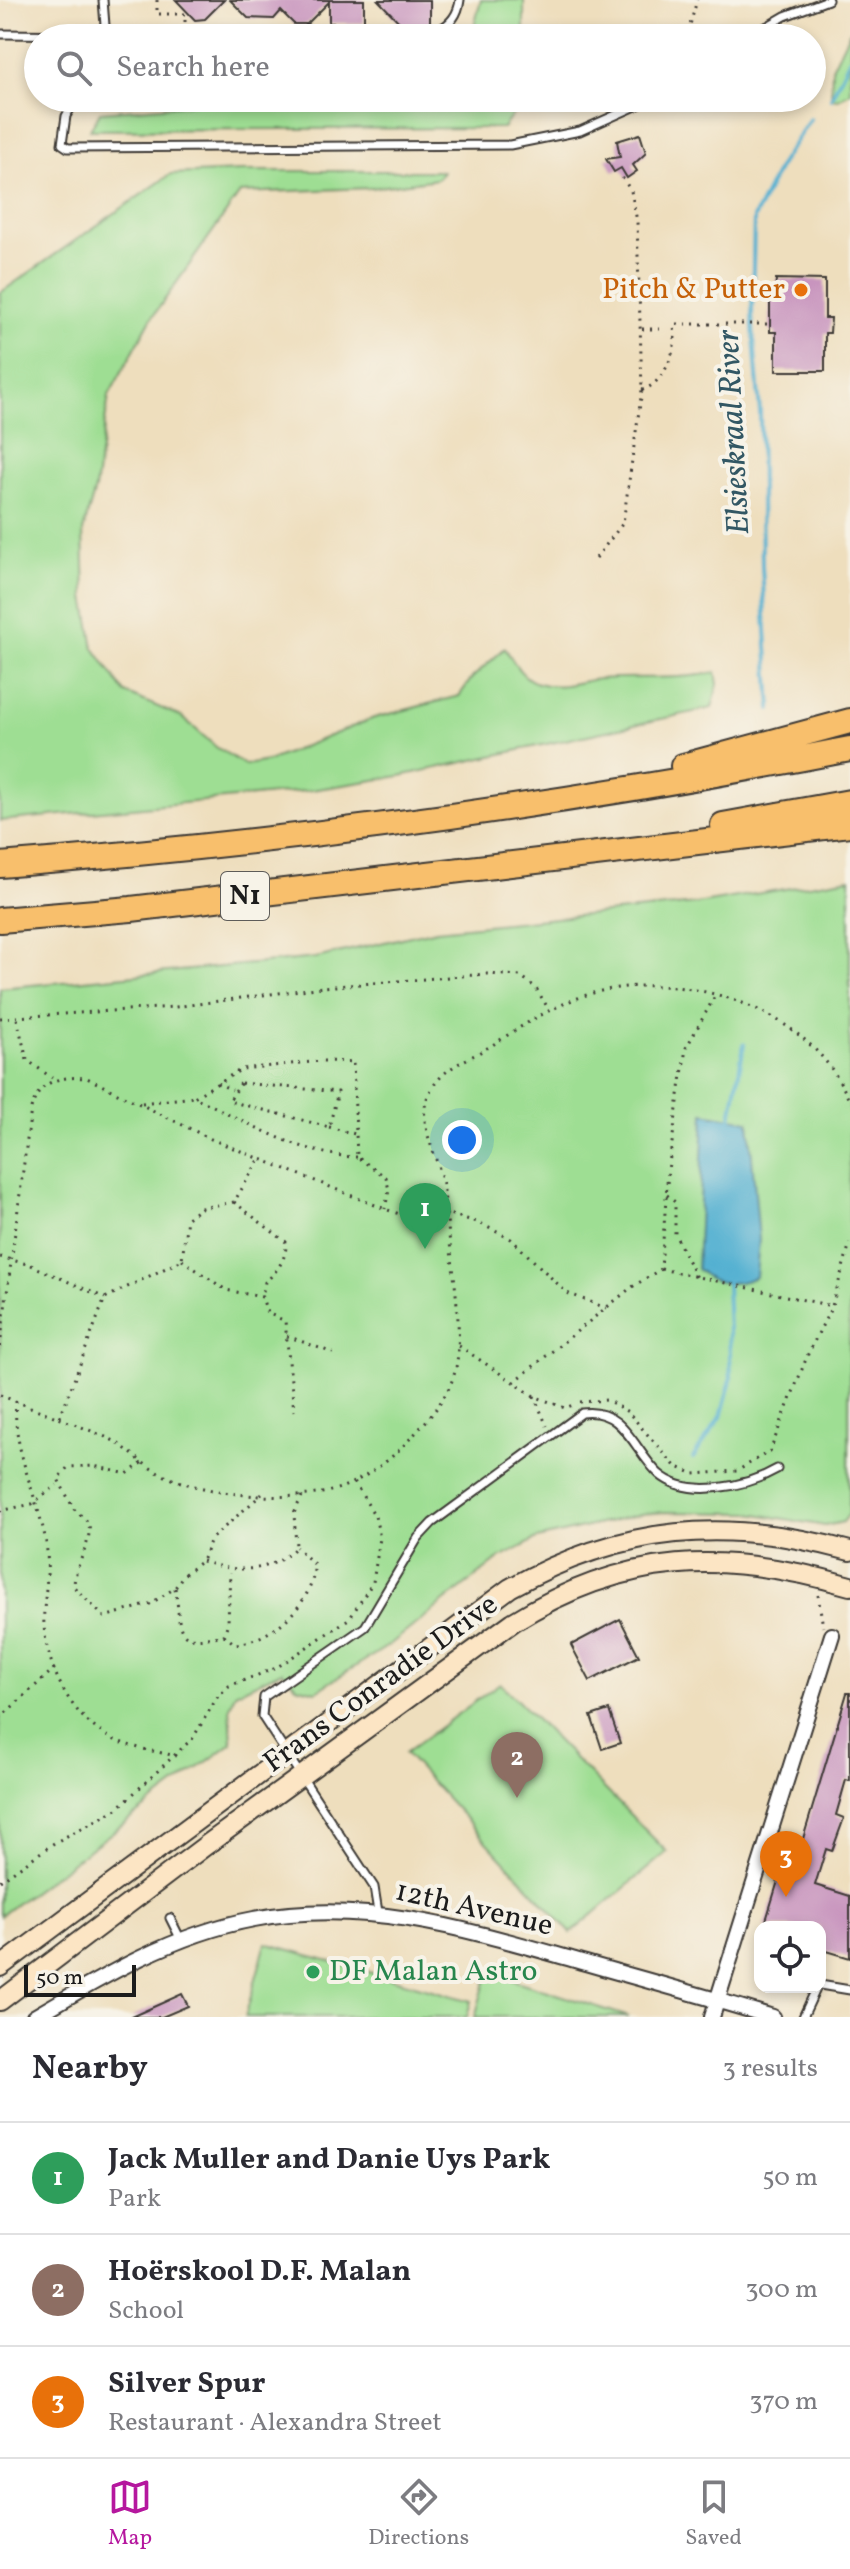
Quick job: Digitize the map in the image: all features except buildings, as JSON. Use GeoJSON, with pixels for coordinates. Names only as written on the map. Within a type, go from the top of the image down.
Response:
{"type":"FeatureCollection","features":[{"type":"Feature","properties":{"kind":"highway"},"geometry":{"type":"LineString","coordinates":[[570,799],[850,721]]}},
{"type":"Feature","properties":{"kind":"highway","name":"N1"},"geometry":{"type":"LineString","coordinates":[[0,865],[253,844],[570,799],[850,749]]}},
{"type":"Feature","properties":{"kind":"highway","name":"N1"},"geometry":{"type":"LineString","coordinates":[[0,920],[131,909],[489,866],[850,802]]}},
{"type":"Feature","properties":{"kind":"highway"},"geometry":{"type":"LineString","coordinates":[[489,866],[850,824]]}},
{"type":"Feature","properties":{"kind":"main road","name":"Frans Conradie Drive"},"geometry":{"type":"LineString","coordinates":[[0,1967],[510,1588],[582,1553],[669,1534],[729,1529],[850,1551]]}},
{"type":"Feature","properties":{"kind":"main road","name":"Frans Conradie Drive"},"geometry":{"type":"LineString","coordinates":[[0,2001],[205,1846],[513,1622],[550,1599],[590,1581],[666,1564],[763,1567],[849,1584]]}},
{"type":"Feature","properties":{"kind":"street"},"geometry":{"type":"LineString","coordinates":[[712,2017],[832,1635]]}},
{"type":"Feature","properties":{"kind":"street","name":"12th Avenue"},"geometry":{"type":"LineString","coordinates":[[34,2017],[117,1967],[181,1940],[266,1917],[378,1912],[441,1923],[773,2017]]}},
{"type":"Feature","properties":{"kind":"lane"},"geometry":{"type":"LineString","coordinates":[[103,0],[104,24]]}},
{"type":"Feature","properties":{"kind":"lane"},"geometry":{"type":"LineString","coordinates":[[449,24],[459,13],[460,0]]}},
{"type":"Feature","properties":{"kind":"lane"},"geometry":{"type":"LineString","coordinates":[[771,24],[828,0]]}},
{"type":"Feature","properties":{"kind":"lane"},"geometry":{"type":"LineString","coordinates":[[0,34],[24,35]]}},
{"type":"Feature","properties":{"kind":"lane"},"geometry":{"type":"LineString","coordinates":[[70,112],[62,129],[62,144],[68,148],[510,145],[594,127],[625,112]]}},
{"type":"Feature","properties":{"kind":"lane"},"geometry":{"type":"LineString","coordinates":[[378,1912],[374,1887],[262,1716],[264,1697],[365,1627],[418,1538],[432,1523],[582,1413],[601,1413],[615,1420],[633,1438],[659,1474],[677,1485],[719,1487],[777,1469]]}},
{"type":"Feature","properties":{"kind":"lane"},"geometry":{"type":"LineString","coordinates":[[170,1918],[181,1940]]}},
{"type":"Feature","properties":{"kind":"lane"},"geometry":{"type":"LineString","coordinates":[[826,1987],[850,1990]]}},
{"type":"Feature","properties":{"kind":"lane"},"geometry":{"type":"LineString","coordinates":[[803,2017],[815,1993]]}},
{"type":"Feature","properties":{"kind":"path"},"geometry":{"type":"LineString","coordinates":[[157,0],[157,14],[185,14],[185,24]]}},
{"type":"Feature","properties":{"kind":"path"},"geometry":{"type":"LineString","coordinates":[[690,24],[697,0]]}},
{"type":"Feature","properties":{"kind":"path"},"geometry":{"type":"LineString","coordinates":[[596,558],[623,523],[642,390],[637,221],[631,191],[620,174]]}},
{"type":"Feature","properties":{"kind":"path"},"geometry":{"type":"LineString","coordinates":[[677,324],[769,324]]}},
{"type":"Feature","properties":{"kind":"path"},"geometry":{"type":"LineString","coordinates":[[642,390],[651,388],[665,368],[673,350],[674,328]]}},
{"type":"Feature","properties":{"kind":"path"},"geometry":{"type":"LineString","coordinates":[[642,329],[665,329]]}},
{"type":"Feature","properties":{"kind":"path"},"geometry":{"type":"LineString","coordinates":[[0,1018],[175,1007],[351,984],[498,973],[521,976],[536,988],[550,1011]]}},
{"type":"Feature","properties":{"kind":"path"},"geometry":{"type":"LineString","coordinates":[[0,1395],[115,1442],[162,1474],[201,1487],[262,1494],[330,1491],[354,1482],[397,1452],[430,1417],[454,1378],[458,1345],[445,1213],[437,1157],[423,1119],[430,1091],[452,1066],[550,1011],[593,993],[662,986],[715,996],[760,1010],[808,1042],[838,1074],[850,1103]]}},
{"type":"Feature","properties":{"kind":"path"},"geometry":{"type":"LineString","coordinates":[[661,1269],[686,1048],[696,1024],[715,996]]}},
{"type":"Feature","properties":{"kind":"path"},"geometry":{"type":"LineString","coordinates":[[17,1019],[27,1060],[53,1078],[87,1078],[211,1139],[405,1216],[445,1213],[495,1229],[532,1257],[567,1293],[606,1308]]}},
{"type":"Feature","properties":{"kind":"path"},"geometry":{"type":"LineString","coordinates":[[142,1103],[194,1097],[242,1069],[321,1061],[353,1062],[357,1157]]}},
{"type":"Feature","properties":{"kind":"path"},"geometry":{"type":"LineString","coordinates":[[0,1347],[31,1109],[34,1098],[53,1078]]}},
{"type":"Feature","properties":{"kind":"path"},"geometry":{"type":"LineString","coordinates":[[217,1083],[233,1091]]}},
{"type":"Feature","properties":{"kind":"path"},"geometry":{"type":"LineString","coordinates":[[329,1127],[338,1092],[241,1083],[229,1101],[355,1134]]}},
{"type":"Feature","properties":{"kind":"path"},"geometry":{"type":"LineString","coordinates":[[194,1097],[281,1138],[335,1157],[357,1157],[386,1177],[389,1190],[385,1209]]}},
{"type":"Feature","properties":{"kind":"path"},"geometry":{"type":"LineString","coordinates":[[234,1202],[260,1158]]}},
{"type":"Feature","properties":{"kind":"path"},"geometry":{"type":"LineString","coordinates":[[667,1195],[675,1202],[675,1234],[696,1279]]}},
{"type":"Feature","properties":{"kind":"path"},"geometry":{"type":"LineString","coordinates":[[182,1260],[187,1218],[201,1208],[234,1202],[286,1242],[285,1254],[275,1274],[265,1282],[262,1297],[267,1313],[285,1321],[294,1411]]}},
{"type":"Feature","properties":{"kind":"path"},"geometry":{"type":"LineString","coordinates":[[458,1345],[534,1396],[565,1408],[589,1399],[607,1400],[628,1412],[675,1466],[694,1474],[737,1471],[770,1451],[808,1354],[832,1306],[850,1243]]}},
{"type":"Feature","properties":{"kind":"path"},"geometry":{"type":"LineString","coordinates":[[0,1257],[31,1265],[105,1298]]}},
{"type":"Feature","properties":{"kind":"path"},"geometry":{"type":"LineString","coordinates":[[182,1260],[226,1290],[262,1297]]}},
{"type":"Feature","properties":{"kind":"path"},"geometry":{"type":"LineString","coordinates":[[60,1417],[105,1298],[182,1260]]}},
{"type":"Feature","properties":{"kind":"path"},"geometry":{"type":"LineString","coordinates":[[661,1269],[832,1306]]}},
{"type":"Feature","properties":{"kind":"path"},"geometry":{"type":"LineString","coordinates":[[513,1383],[606,1308],[661,1269]]}},
{"type":"Feature","properties":{"kind":"path"},"geometry":{"type":"LineString","coordinates":[[287,1336],[333,1353]]}},
{"type":"Feature","properties":{"kind":"path"},"geometry":{"type":"LineString","coordinates":[[534,1396],[550,1435]]}},
{"type":"Feature","properties":{"kind":"path"},"geometry":{"type":"LineString","coordinates":[[16,1401],[15,1424],[37,1499],[48,1554],[46,1632],[55,1668],[77,1710],[98,1731],[114,1740],[176,1756]]}},
{"type":"Feature","properties":{"kind":"path"},"geometry":{"type":"LineString","coordinates":[[142,1463],[127,1474],[94,1466],[68,1467],[59,1473],[58,1484],[74,1509],[89,1523],[87,1541],[75,1565],[74,1587],[96,1612],[110,1617],[136,1609],[175,1588],[183,1575],[202,1561],[211,1539],[262,1494]]}},
{"type":"Feature","properties":{"kind":"path"},"geometry":{"type":"LineString","coordinates":[[0,1881],[54,1843],[117,1809],[176,1756],[229,1686],[276,1668],[350,1618],[373,1582],[380,1538],[375,1516],[354,1482]]}},
{"type":"Feature","properties":{"kind":"path"},"geometry":{"type":"LineString","coordinates":[[0,1511],[32,1504],[58,1484]]}},
{"type":"Feature","properties":{"kind":"path"},"geometry":{"type":"LineString","coordinates":[[224,1635],[235,1644],[252,1641],[276,1627],[302,1603],[311,1583],[314,1564],[296,1547],[294,1513],[303,1494]]}},
{"type":"Feature","properties":{"kind":"path"},"geometry":{"type":"LineString","coordinates":[[202,1561],[230,1572],[284,1560],[296,1547]]}},
{"type":"Feature","properties":{"kind":"path"},"geometry":{"type":"LineString","coordinates":[[224,1635],[231,1591],[230,1572]]}},
{"type":"Feature","properties":{"kind":"path"},"geometry":{"type":"LineString","coordinates":[[175,1588],[176,1622],[189,1639],[196,1641],[224,1635]]}},
{"type":"Feature","properties":{"kind":"path"},"geometry":{"type":"LineString","coordinates":[[818,1592],[818,1614],[823,1627],[832,1635]]}},
{"type":"Feature","properties":{"kind":"path"},"geometry":{"type":"LineString","coordinates":[[0,1718],[55,1668]]}},
{"type":"Feature","properties":{"kind":"green space"},"geometry":{"type":"Polygon","coordinates":[[[481,0],[524,0],[524,24],[475,24],[481,0]]]}},
{"type":"Feature","properties":{"kind":"green space"},"geometry":{"type":"Polygon","coordinates":[[[850,31],[850,92],[838,99],[831,98],[832,68],[850,31]]]}},
{"type":"Feature","properties":{"kind":"green space"},"geometry":{"type":"Polygon","coordinates":[[[100,112],[515,112],[503,128],[90,130],[100,112]]]}},
{"type":"Feature","properties":{"kind":"green space"},"geometry":{"type":"Polygon","coordinates":[[[443,171],[437,179],[371,188],[240,193],[151,319],[109,395],[95,489],[83,531],[85,597],[94,648],[125,693],[182,717],[216,747],[245,765],[268,761],[374,718],[459,696],[472,678],[505,648],[523,674],[532,681],[546,685],[716,672],[718,684],[712,708],[400,776],[305,791],[0,821],[0,293],[171,174],[443,171]]]}},
{"type":"Feature","properties":{"kind":"green space"},"geometry":{"type":"Polygon","coordinates":[[[850,878],[849,1514],[843,1522],[825,1526],[751,1513],[665,1512],[641,1514],[537,1539],[500,1558],[388,1646],[316,1691],[296,1686],[282,1671],[235,1693],[230,1707],[232,1743],[0,1916],[0,988],[316,958],[436,930],[696,904],[850,878]]]}},
{"type":"Feature","properties":{"kind":"green space"},"geometry":{"type":"Polygon","coordinates":[[[500,1683],[667,1852],[571,1933],[405,1753],[500,1683]]]}},
{"type":"Feature","properties":{"kind":"green space","name":"DF Malan Astro"},"geometry":{"type":"Polygon","coordinates":[[[266,1943],[471,2001],[467,2017],[245,2017],[266,1943]]]}},
{"type":"Feature","properties":{"kind":"green space"},"geometry":{"type":"Polygon","coordinates":[[[488,1972],[629,2017],[475,2017],[488,1972]]]}},
{"type":"Feature","properties":{"kind":"water"},"geometry":{"type":"Polygon","coordinates":[[[704,1113],[749,1121],[759,1240],[756,1277],[740,1282],[725,1283],[711,1279],[697,1269],[704,1113]]]}},
{"type":"Feature","properties":{"kind":"waterway","name":"Elsieskraal River"},"geometry":{"type":"LineString","coordinates":[[831,98],[850,58]]}},
{"type":"Feature","properties":{"kind":"waterway","name":"Elsieskraal River"},"geometry":{"type":"LineString","coordinates":[[771,709],[762,567],[760,412],[752,315],[754,218],[781,163],[810,119]]}},
{"type":"Feature","properties":{"kind":"waterway","name":"Elsieskraal River"},"geometry":{"type":"LineString","coordinates":[[731,1118],[744,1044]]}},
{"type":"Feature","properties":{"kind":"waterway","name":"Elsieskraal River"},"geometry":{"type":"LineString","coordinates":[[693,1458],[721,1417],[731,1380],[727,1283]]}},
{"type":"Feature","properties":{"kind":"place","name":"Pitch & Putter"},"geometry":{"type":"Point","coordinates":[801,290]}},
{"type":"Feature","properties":{"kind":"place","name":"Jack Muller and Danie Uys Park"},"geometry":{"type":"Point","coordinates":[425,1249]}},
{"type":"Feature","properties":{"kind":"place","name":"Hoërskool D.F. Malan"},"geometry":{"type":"Point","coordinates":[517,1798]}},
{"type":"Feature","properties":{"kind":"place","name":"Silver Spur"},"geometry":{"type":"Point","coordinates":[786,1897]}},
{"type":"Feature","properties":{"kind":"place","name":"DF Malan Astro"},"geometry":{"type":"Point","coordinates":[313,1972]}}]}
